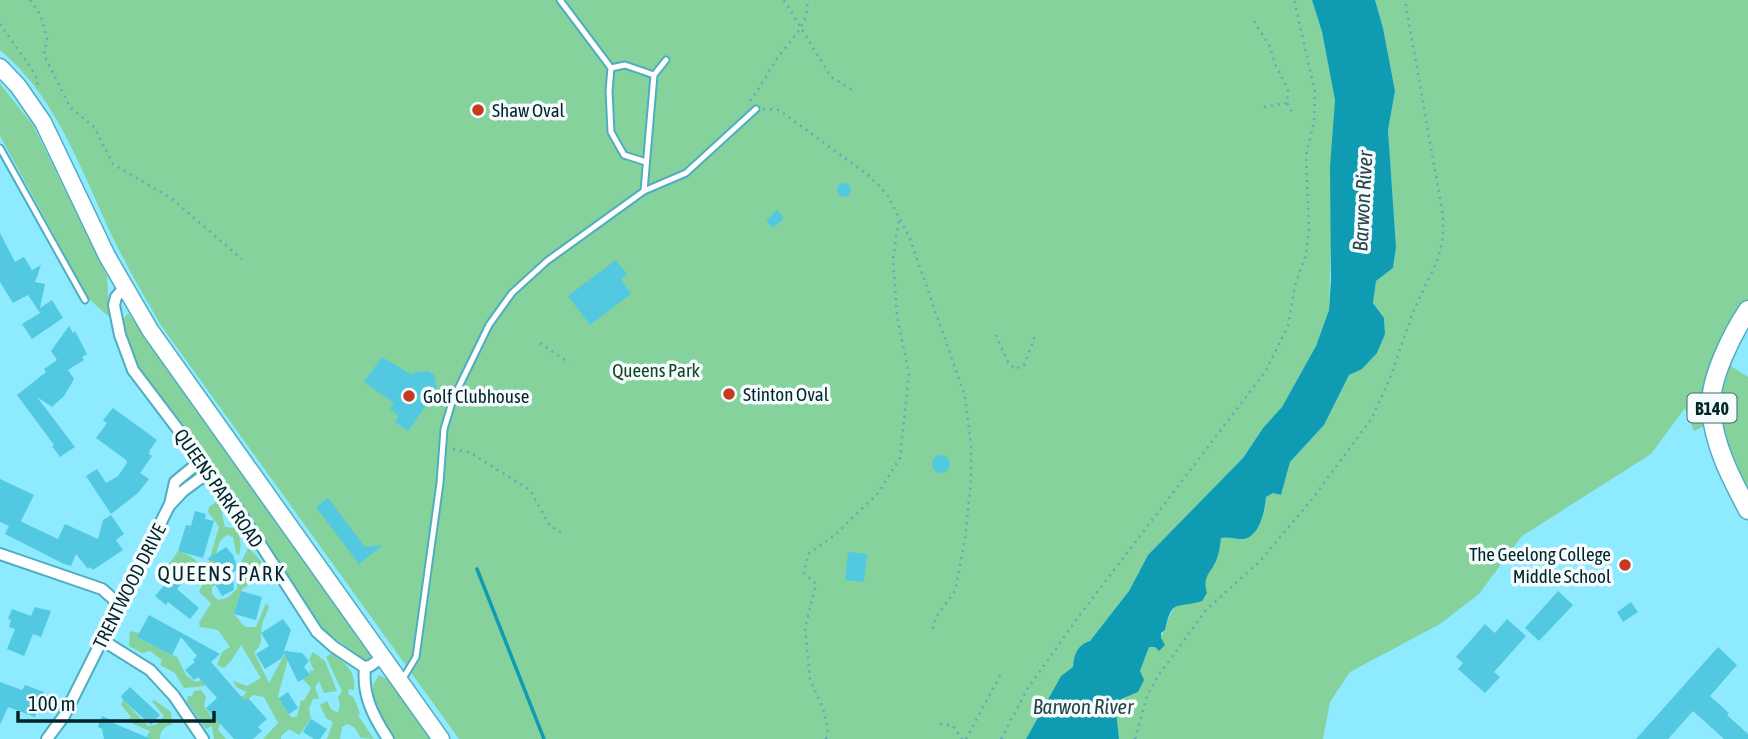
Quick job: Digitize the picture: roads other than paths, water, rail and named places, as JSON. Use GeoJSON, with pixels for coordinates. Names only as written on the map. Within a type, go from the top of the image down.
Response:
{"type":"FeatureCollection","features":[{"type":"Feature","properties":{"kind":"main road","name":"QUEENS PARK ROAD"},"geometry":{"type":"LineString","coordinates":[[0,66],[43,122],[124,288],[150,330],[441,739]]}},
{"type":"Feature","properties":{"kind":"main road","name":"B140"},"geometry":{"type":"LineString","coordinates":[[1747,508],[1721,452],[1714,430],[1711,405],[1727,349],[1748,310]]}},
{"type":"Feature","properties":{"kind":"street","name":"QUEENS PARK ROAD"},"geometry":{"type":"LineString","coordinates":[[124,288],[115,298],[114,305],[128,360],[141,381],[183,436],[206,474],[232,502],[317,632],[334,647],[365,667]]}},
{"type":"Feature","properties":{"kind":"street","name":"TRENTWOOD DRIVE"},"geometry":{"type":"LineString","coordinates":[[47,739],[64,716],[169,506],[175,482],[198,463]]}},
{"type":"Feature","properties":{"kind":"street","name":"TRENTWOOD DRIVE"},"geometry":{"type":"LineString","coordinates":[[169,506],[183,491],[206,474]]}},
{"type":"Feature","properties":{"kind":"street"},"geometry":{"type":"LineString","coordinates":[[0,554],[102,589],[119,604]]}},
{"type":"Feature","properties":{"kind":"street"},"geometry":{"type":"LineString","coordinates":[[102,640],[150,670],[174,696],[203,739]]}},
{"type":"Feature","properties":{"kind":"street"},"geometry":{"type":"LineString","coordinates":[[384,656],[365,667],[364,680],[368,701],[388,739]]}},
{"type":"Feature","properties":{"kind":"lane"},"geometry":{"type":"LineString","coordinates":[[560,0],[611,68],[611,132],[624,155],[646,162]]}},
{"type":"Feature","properties":{"kind":"lane"},"geometry":{"type":"LineString","coordinates":[[644,191],[654,75],[666,60]]}},
{"type":"Feature","properties":{"kind":"lane"},"geometry":{"type":"LineString","coordinates":[[611,68],[625,65],[654,75]]}},
{"type":"Feature","properties":{"kind":"lane"},"geometry":{"type":"LineString","coordinates":[[401,681],[416,657],[440,483],[444,429],[453,399],[489,325],[512,293],[547,261],[644,191],[685,173],[756,108]]}},
{"type":"Feature","properties":{"kind":"lane"},"geometry":{"type":"LineString","coordinates":[[0,148],[85,300]]}},
{"type":"Feature","properties":{"kind":"water","name":"Barwon River"},"geometry":{"type":"Polygon","coordinates":[[[1312,0],[1375,0],[1383,28],[1395,91],[1388,130],[1396,247],[1393,268],[1376,281],[1373,303],[1384,318],[1385,334],[1377,353],[1362,369],[1349,375],[1324,425],[1290,462],[1281,495],[1273,493],[1266,497],[1263,515],[1254,533],[1244,539],[1221,538],[1217,558],[1206,579],[1207,593],[1202,601],[1176,606],[1170,613],[1165,630],[1161,633],[1165,645],[1159,651],[1155,647],[1149,647],[1140,671],[1144,680],[1138,692],[1121,699],[1116,711],[1119,739],[1026,739],[1061,676],[1073,667],[1079,648],[1090,641],[1129,591],[1148,555],[1243,458],[1263,428],[1282,407],[1316,346],[1329,310],[1330,167],[1335,100],[1322,32],[1312,0]]]}},
{"type":"Feature","properties":{"kind":"waterway"},"geometry":{"type":"LineString","coordinates":[[477,569],[544,739]]}},
{"type":"Feature","properties":{"kind":"place","name":"Shaw Oval"},"geometry":{"type":"Point","coordinates":[478,110]}},
{"type":"Feature","properties":{"kind":"place","name":"Stinton Oval"},"geometry":{"type":"Point","coordinates":[729,394]}},
{"type":"Feature","properties":{"kind":"place","name":"Golf Clubhouse"},"geometry":{"type":"Point","coordinates":[409,396]}},
{"type":"Feature","properties":{"kind":"place","name":"The Geelong College Middle School"},"geometry":{"type":"Point","coordinates":[1625,565]}},
{"type":"Feature","properties":{"kind":"district","name":"QUEENS PARK"},"geometry":{"type":"Point","coordinates":[222,573]}},
{"type":"Feature","properties":{"kind":"park label","name":"Queens Park"},"geometry":{"type":"Point","coordinates":[656,370]}}]}
